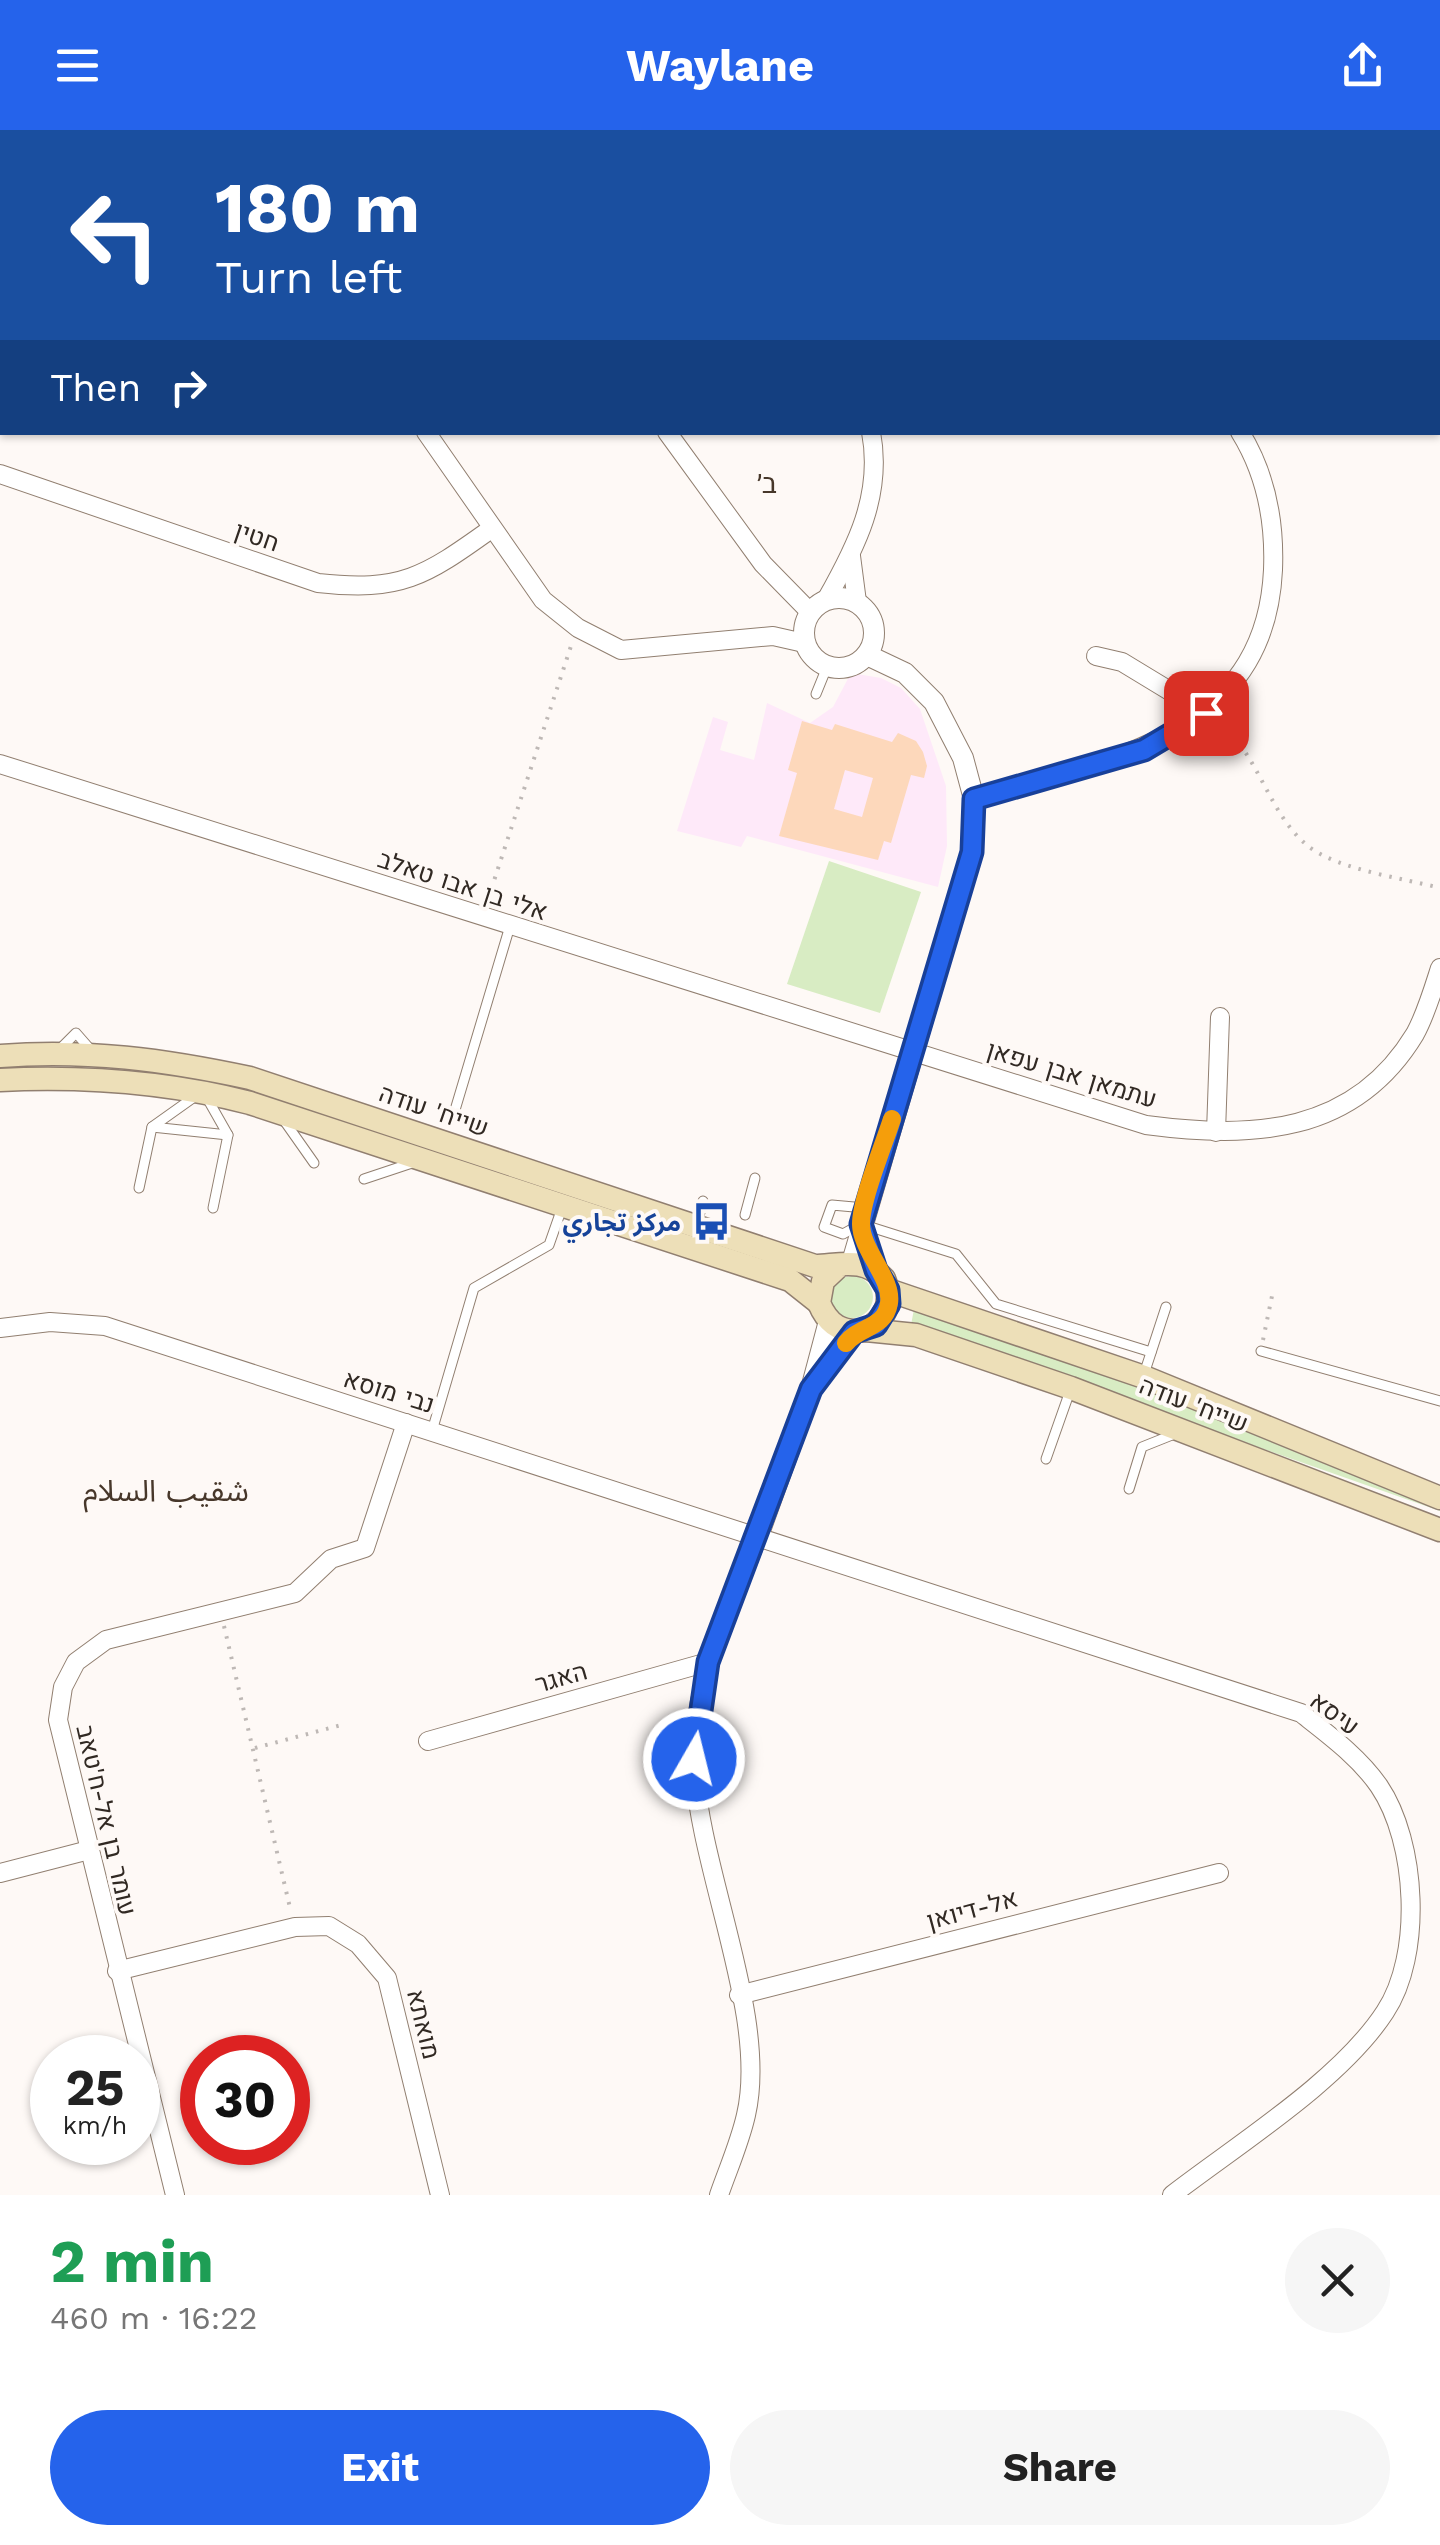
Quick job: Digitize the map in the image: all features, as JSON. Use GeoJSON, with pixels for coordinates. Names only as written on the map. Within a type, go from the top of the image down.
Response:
{"type":"FeatureCollection","features":[{"type":"Feature","properties":{"kind":"main road","name":"שייח' עודה"},"geometry":{"type":"LineString","coordinates":[[0,1056],[56,1052],[166,1060],[250,1078],[815,1266],[846,1264]]}},
{"type":"Feature","properties":{"kind":"main road","name":"שייח' עודה"},"geometry":{"type":"LineString","coordinates":[[0,1080],[78,1078],[203,1091],[279,1112],[790,1280],[824,1312]]}},
{"type":"Feature","properties":{"kind":"main road"},"geometry":{"type":"LineString","coordinates":[[846,1264],[882,1280],[884,1316],[860,1331],[824,1312],[824,1281],[846,1264]]}},
{"type":"Feature","properties":{"kind":"main road","name":"שייח' עודה"},"geometry":{"type":"LineString","coordinates":[[882,1280],[972,1320],[1144,1377],[1440,1498]]}},
{"type":"Feature","properties":{"kind":"main road","name":"שייח' עודה"},"geometry":{"type":"LineString","coordinates":[[860,1331],[916,1335],[1071,1388],[1440,1530]]}},
{"type":"Feature","properties":{"kind":"street"},"geometry":{"type":"LineString","coordinates":[[428,435],[543,600],[578,628],[621,650],[773,636],[811,619],[845,598],[856,602],[872,620],[872,644],[867,654],[849,668],[817,661],[811,619],[763,564],[669,435]]}},
{"type":"Feature","properties":{"kind":"street"},"geometry":{"type":"LineString","coordinates":[[811,619],[851,556],[872,498],[876,459],[872,435]]}},
{"type":"Feature","properties":{"kind":"street"},"geometry":{"type":"LineString","coordinates":[[974,799],[1144,750],[1206,713],[1255,650],[1272,591],[1274,530],[1256,459],[1242,435]]}},
{"type":"Feature","properties":{"kind":"street","name":"חטין"},"geometry":{"type":"LineString","coordinates":[[0,474],[318,584],[369,588],[420,576],[491,528]]}},
{"type":"Feature","properties":{"kind":"street"},"geometry":{"type":"LineString","coordinates":[[851,556],[856,602]]}},
{"type":"Feature","properties":{"kind":"street"},"geometry":{"type":"LineString","coordinates":[[846,1264],[972,852],[974,799],[962,758],[934,702],[905,673],[867,654]]}},
{"type":"Feature","properties":{"kind":"street"},"geometry":{"type":"LineString","coordinates":[[1096,656],[1122,662],[1206,713]]}},
{"type":"Feature","properties":{"kind":"street","name":"אלי בן אבו טאלב"},"geometry":{"type":"LineString","coordinates":[[0,764],[912,1050]]}},
{"type":"Feature","properties":{"kind":"street","name":"עתמאן אבן עפאן"},"geometry":{"type":"LineString","coordinates":[[912,1050],[1146,1124],[1216,1132],[1294,1125],[1335,1110],[1368,1090],[1416,1032],[1440,968]]}},
{"type":"Feature","properties":{"kind":"street"},"geometry":{"type":"LineString","coordinates":[[1216,1132],[1220,1018]]}},
{"type":"Feature","properties":{"kind":"street"},"geometry":{"type":"LineString","coordinates":[[863,1216],[882,1280]]}},
{"type":"Feature","properties":{"kind":"street"},"geometry":{"type":"LineString","coordinates":[[719,2195],[747,2114],[749,2048],[702,1826],[694,1759],[708,1662],[811,1389],[824,1312]]}},
{"type":"Feature","properties":{"kind":"street","name":"נבי מוסא"},"geometry":{"type":"LineString","coordinates":[[0,1328],[50,1322],[104,1326],[758,1536]]}},
{"type":"Feature","properties":{"kind":"street"},"geometry":{"type":"LineString","coordinates":[[811,1389],[860,1331]]}},
{"type":"Feature","properties":{"kind":"street","name":"עומר בן אל-ח'טאב"},"geometry":{"type":"LineString","coordinates":[[176,2195],[117,1972],[58,1720],[63,1688],[76,1662],[106,1640],[295,1593],[331,1560],[365,1548],[406,1423]]}},
{"type":"Feature","properties":{"kind":"street","name":"עיסא"},"geometry":{"type":"LineString","coordinates":[[758,1536],[1302,1714],[1342,1745],[1379,1786],[1397,1822],[1410,1884],[1407,1957],[1386,2011],[1336,2068],[1172,2195]]}},
{"type":"Feature","properties":{"kind":"street","name":"האגר"},"geometry":{"type":"LineString","coordinates":[[428,1741],[708,1662]]}},
{"type":"Feature","properties":{"kind":"street"},"geometry":{"type":"LineString","coordinates":[[0,1873],[88,1850]]}},
{"type":"Feature","properties":{"kind":"street","name":"אל-דיואן"},"geometry":{"type":"LineString","coordinates":[[740,1995],[1218,1873]]}},
{"type":"Feature","properties":{"kind":"street","name":"מואתא"},"geometry":{"type":"LineString","coordinates":[[117,1972],[295,1927],[330,1926],[358,1944],[387,1978],[440,2195]]}},
{"type":"Feature","properties":{"kind":"lane"},"geometry":{"type":"LineString","coordinates":[[816,694],[827,666]]}},
{"type":"Feature","properties":{"kind":"lane"},"geometry":{"type":"LineString","coordinates":[[455,1110],[510,926]]}},
{"type":"Feature","properties":{"kind":"lane"},"geometry":{"type":"LineString","coordinates":[[139,1188],[152,1127],[203,1091],[228,1135],[213,1208]]}},
{"type":"Feature","properties":{"kind":"lane"},"geometry":{"type":"LineString","coordinates":[[279,1112],[314,1163]]}},
{"type":"Feature","properties":{"kind":"lane"},"geometry":{"type":"LineString","coordinates":[[152,1127],[228,1135]]}},
{"type":"Feature","properties":{"kind":"lane"},"geometry":{"type":"LineString","coordinates":[[364,1179],[422,1160]]}},
{"type":"Feature","properties":{"kind":"lane"},"geometry":{"type":"LineString","coordinates":[[745,1215],[754,1178]]}},
{"type":"Feature","properties":{"kind":"lane"},"geometry":{"type":"LineString","coordinates":[[696,1227],[703,1200]]}},
{"type":"Feature","properties":{"kind":"lane"},"geometry":{"type":"LineString","coordinates":[[432,1430],[474,1288],[548,1245],[563,1205]]}},
{"type":"Feature","properties":{"kind":"lane"},"geometry":{"type":"LineString","coordinates":[[863,1216],[843,1234],[824,1228],[832,1206],[863,1216],[956,1254],[996,1304],[1006,1330]]}},
{"type":"Feature","properties":{"kind":"lane"},"geometry":{"type":"LineString","coordinates":[[972,1320],[990,1312],[996,1304]]}},
{"type":"Feature","properties":{"kind":"lane"},"geometry":{"type":"LineString","coordinates":[[996,1304],[1151,1352]]}},
{"type":"Feature","properties":{"kind":"lane"},"geometry":{"type":"LineString","coordinates":[[1144,1377],[1166,1307]]}},
{"type":"Feature","properties":{"kind":"lane"},"geometry":{"type":"LineString","coordinates":[[1261,1351],[1440,1401]]}},
{"type":"Feature","properties":{"kind":"lane"},"geometry":{"type":"LineString","coordinates":[[1046,1460],[1071,1388]]}},
{"type":"Feature","properties":{"kind":"lane"},"geometry":{"type":"LineString","coordinates":[[1129,1489],[1142,1447],[1185,1430]]}},
{"type":"Feature","properties":{"kind":"path"},"geometry":{"type":"LineString","coordinates":[[482,918],[578,628]]}},
{"type":"Feature","properties":{"kind":"path"},"geometry":{"type":"LineString","coordinates":[[1206,713],[1224,726],[1294,832],[1311,848],[1332,860],[1440,888]]}},
{"type":"Feature","properties":{"kind":"path"},"geometry":{"type":"LineString","coordinates":[[1261,1351],[1272,1296]]}},
{"type":"Feature","properties":{"kind":"path"},"geometry":{"type":"LineString","coordinates":[[220,1612],[295,1927]]}},
{"type":"Feature","properties":{"kind":"path"},"geometry":{"type":"LineString","coordinates":[[255,1748],[345,1724]]}},
{"type":"Feature","properties":{"kind":"shaded area"},"geometry":{"type":"Polygon","coordinates":[[[851,673],[881,678],[901,688],[920,709],[946,786],[947,846],[938,887],[747,836],[741,847],[677,831],[713,717],[728,722],[720,750],[754,760],[767,703],[810,723],[833,707],[851,673]]]}},
{"type":"Feature","properties":{"kind":"green space"},"geometry":{"type":"Polygon","coordinates":[[[829,861],[921,892],[880,1013],[787,984],[829,861]]]}},
{"type":"Feature","properties":{"kind":"green space"},"geometry":{"type":"Polygon","coordinates":[[[852,1276],[867,1282],[873,1297],[867,1312],[852,1318],[837,1312],[831,1297],[837,1282],[852,1276]]]}},
{"type":"Feature","properties":{"kind":"green space"},"geometry":{"type":"Polygon","coordinates":[[[914,1309],[1440,1491],[1440,1511],[911,1325],[914,1309]]]}},
{"type":"Feature","properties":{"kind":"building"},"geometry":{"type":"Polygon","coordinates":[[[802,721],[832,730],[835,724],[892,742],[898,733],[916,741],[927,766],[924,778],[911,775],[891,843],[884,841],[878,860],[779,836],[797,773],[788,770],[802,721]],[[845,770],[834,809],[862,817],[873,778],[845,770]]]}},
{"type":"Feature","properties":{"kind":"slow traffic"},"geometry":{"type":"LineString","coordinates":[[846,1343],[854,1332],[876,1325],[889,1304],[888,1290],[876,1270],[861,1224],[892,1119]]}},
{"type":"Feature","properties":{"kind":"place","name":"مركز تجاري"},"geometry":{"type":"Point","coordinates":[711,1222]}},
{"type":"Feature","properties":{"kind":"district","name":"ב׳"},"geometry":{"type":"Point","coordinates":[767,483]}},
{"type":"Feature","properties":{"kind":"district","name":"شقيب السلام"},"geometry":{"type":"Point","coordinates":[166,1491]}},
{"type":"Feature","properties":{"kind":"route"},"geometry":{"type":"LineString","coordinates":[[694,1759],[708,1662],[811,1389],[854,1332],[876,1325],[889,1304],[888,1290],[876,1270],[861,1224],[972,852],[974,799],[1144,750],[1206,713]]}}]}
